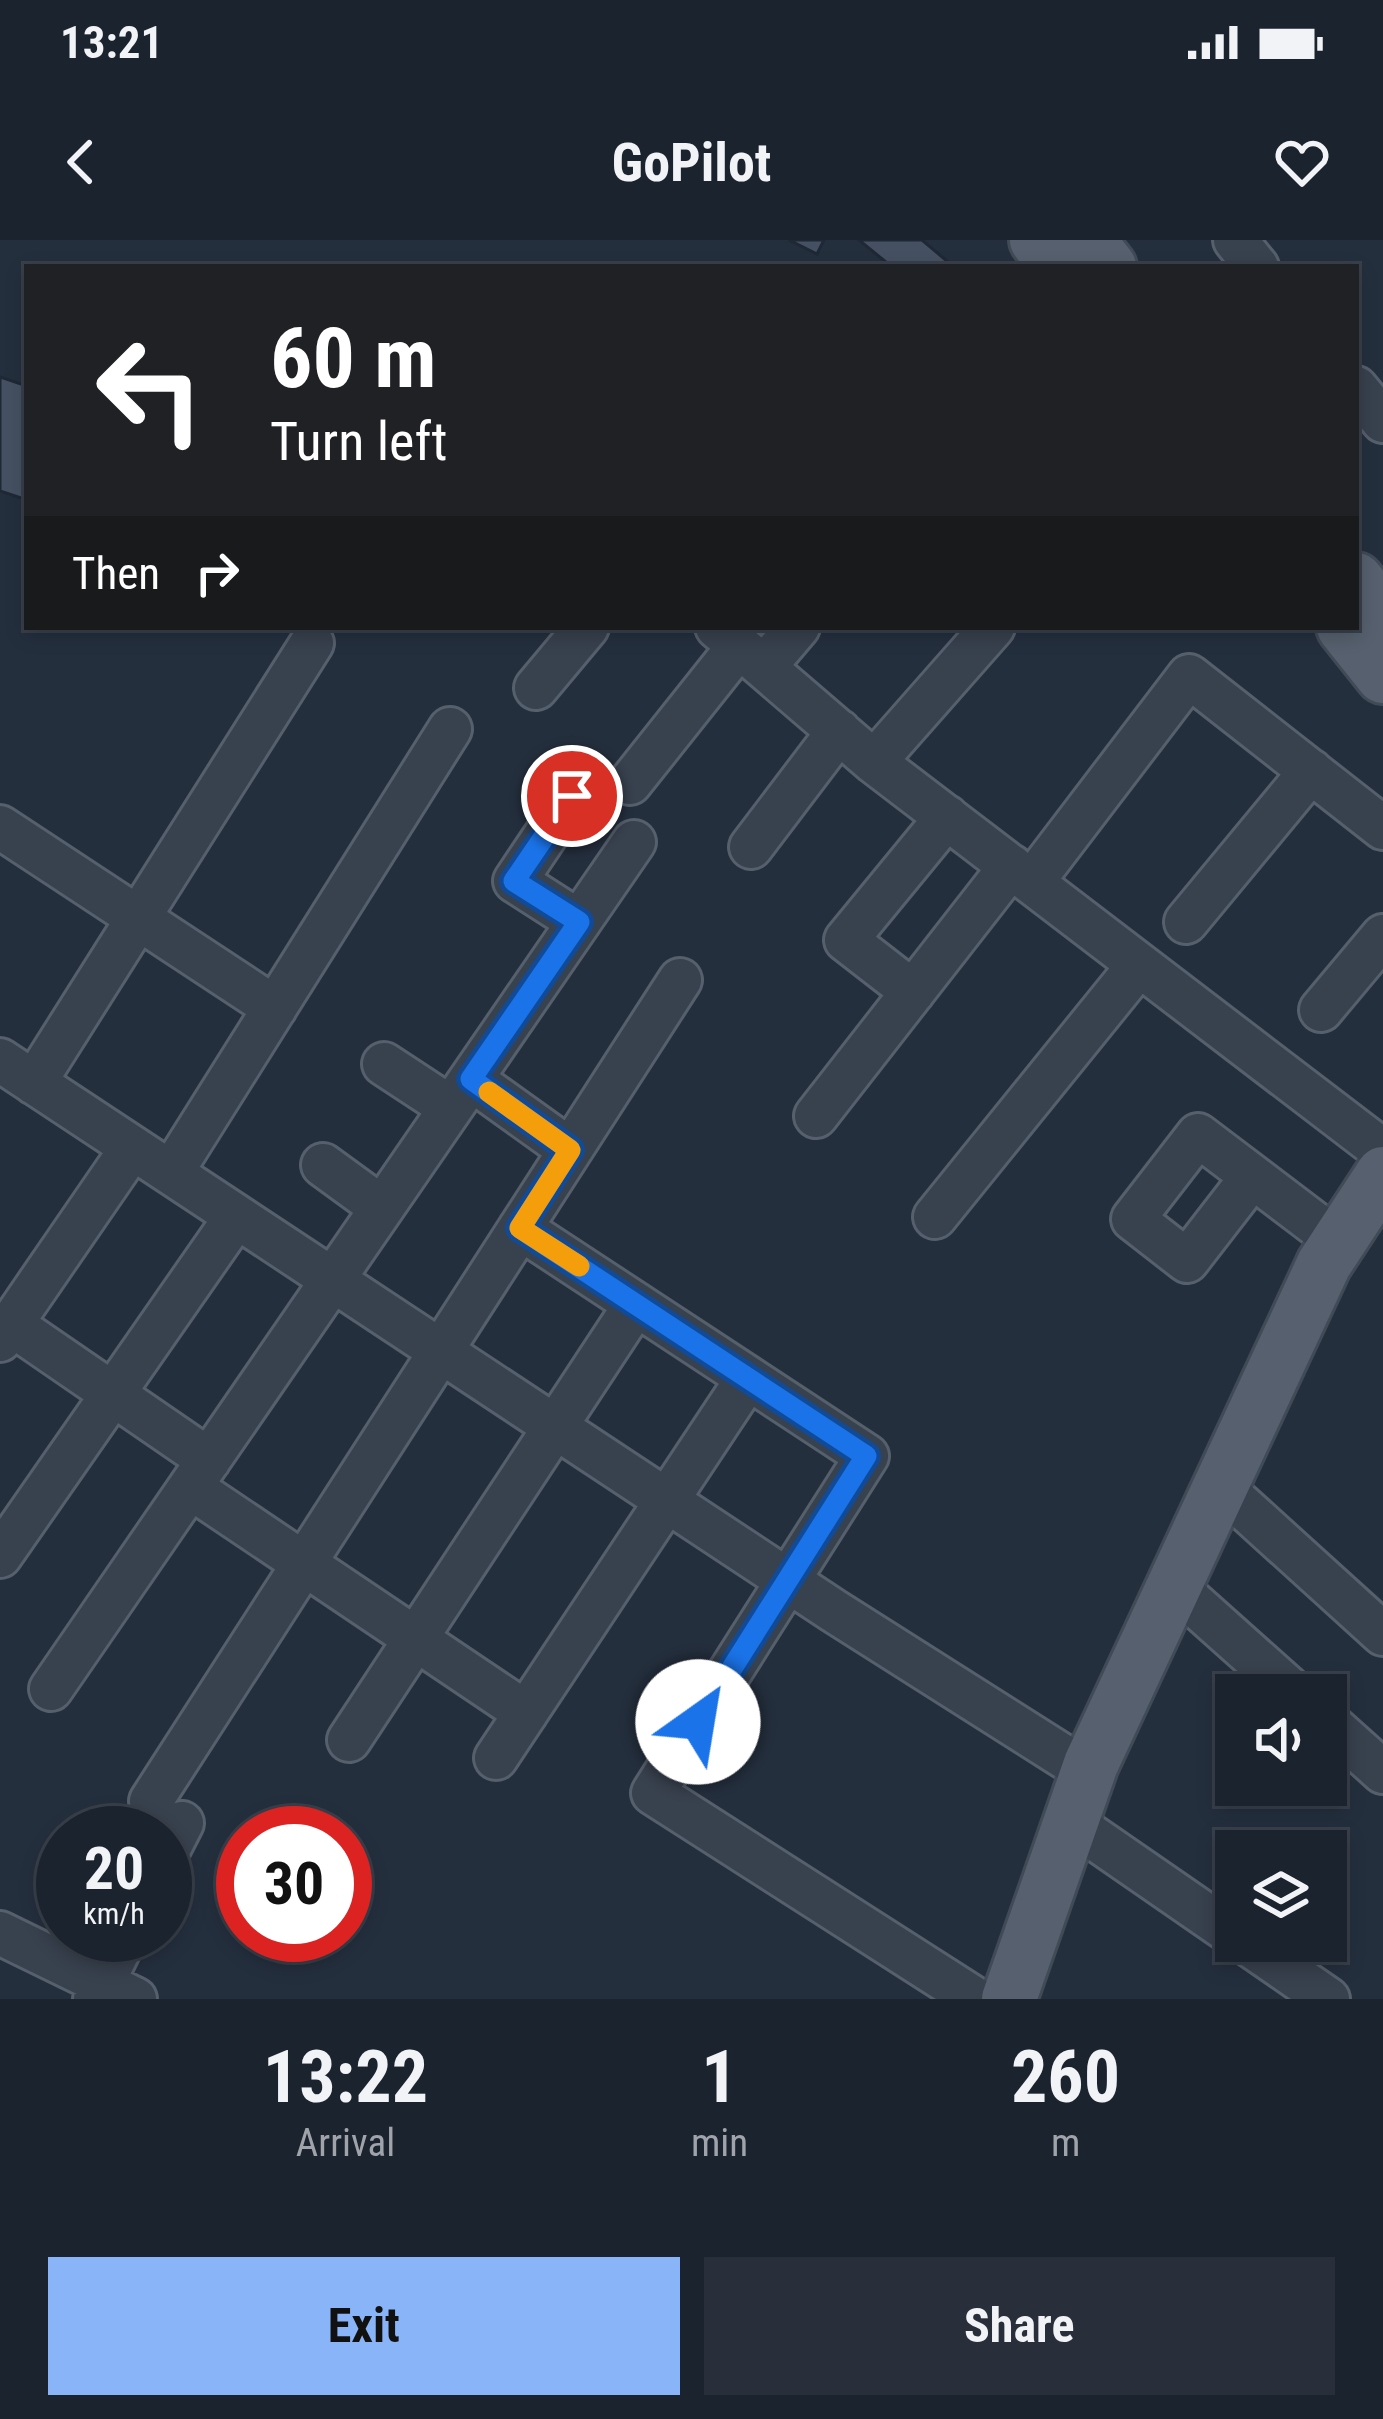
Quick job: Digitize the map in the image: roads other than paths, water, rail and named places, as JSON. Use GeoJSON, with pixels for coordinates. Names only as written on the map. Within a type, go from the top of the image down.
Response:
{"type":"FeatureCollection","features":[{"type":"Feature","properties":{"kind":"main road"},"geometry":{"type":"LineString","coordinates":[[1036,240],[1056,264]]}},
{"type":"Feature","properties":{"kind":"main road"},"geometry":{"type":"LineString","coordinates":[[1088,240],[1107,264]]}},
{"type":"Feature","properties":{"kind":"main road"},"geometry":{"type":"LineString","coordinates":[[1359,584],[1383,614]]}},
{"type":"Feature","properties":{"kind":"main road"},"geometry":{"type":"LineString","coordinates":[[1346,630],[1383,676]]}},
{"type":"Feature","properties":{"kind":"main road"},"geometry":{"type":"LineString","coordinates":[[1009,1999],[1088,1772],[1339,1242],[1383,1174]]}},
{"type":"Feature","properties":{"kind":"street"},"geometry":{"type":"LineString","coordinates":[[1235,240],[1255,264]]}},
{"type":"Feature","properties":{"kind":"street"},"geometry":{"type":"LineString","coordinates":[[1359,392],[1383,421]]}},
{"type":"Feature","properties":{"kind":"street"},"geometry":{"type":"LineString","coordinates":[[536,688],[584,630]]}},
{"type":"Feature","properties":{"kind":"street"},"geometry":{"type":"LineString","coordinates":[[630,783],[740,647],[789,630]]}},
{"type":"Feature","properties":{"kind":"street"},"geometry":{"type":"LineString","coordinates":[[874,762],[990,630]]}},
{"type":"Feature","properties":{"kind":"street"},"geometry":{"type":"LineString","coordinates":[[312,644],[138,918],[17,1072],[1088,1772]]}},
{"type":"Feature","properties":{"kind":"street"},"geometry":{"type":"LineString","coordinates":[[740,647],[874,762],[1383,1151]]}},
{"type":"Feature","properties":{"kind":"street"},"geometry":{"type":"LineString","coordinates":[[816,1117],[913,992],[1190,676],[1383,828]]}},
{"type":"Feature","properties":{"kind":"street"},"geometry":{"type":"LineString","coordinates":[[171,1173],[450,729]]}},
{"type":"Feature","properties":{"kind":"street"},"geometry":{"type":"LineString","coordinates":[[751,848],[839,731]]}},
{"type":"Feature","properties":{"kind":"street"},"geometry":{"type":"LineString","coordinates":[[1186,922],[1311,771]]}},
{"type":"Feature","properties":{"kind":"street"},"geometry":{"type":"LineString","coordinates":[[572,796],[514,881],[579,922]]}},
{"type":"Feature","properties":{"kind":"street"},"geometry":{"type":"LineString","coordinates":[[913,992],[846,940],[946,817]]}},
{"type":"Feature","properties":{"kind":"street"},"geometry":{"type":"LineString","coordinates":[[0,827],[274,1008]]}},
{"type":"Feature","properties":{"kind":"street"},"geometry":{"type":"LineString","coordinates":[[51,1689],[634,842]]}},
{"type":"Feature","properties":{"kind":"street"},"geometry":{"type":"LineString","coordinates":[[1322,1010],[1383,936]]}},
{"type":"Feature","properties":{"kind":"street"},"geometry":{"type":"LineString","coordinates":[[935,1217],[1139,965]]}},
{"type":"Feature","properties":{"kind":"street"},"geometry":{"type":"LineString","coordinates":[[177,1806],[304,1563],[680,980]]}},
{"type":"Feature","properties":{"kind":"street"},"geometry":{"type":"LineString","coordinates":[[384,1064],[461,1094],[570,1150]]}},
{"type":"Feature","properties":{"kind":"street"},"geometry":{"type":"LineString","coordinates":[[132,1148],[10,1310],[304,1563],[526,1713]]}},
{"type":"Feature","properties":{"kind":"street"},"geometry":{"type":"LineString","coordinates":[[323,1165],[382,1208]]}},
{"type":"Feature","properties":{"kind":"street"},"geometry":{"type":"LineString","coordinates":[[1252,1177],[1339,1242]]}},
{"type":"Feature","properties":{"kind":"street"},"geometry":{"type":"LineString","coordinates":[[0,1556],[236,1216]]}},
{"type":"Feature","properties":{"kind":"street"},"geometry":{"type":"LineString","coordinates":[[520,1228],[866,1456],[653,1793],[975,1999]]}},
{"type":"Feature","properties":{"kind":"street"},"geometry":{"type":"LineString","coordinates":[[349,1740],[636,1304]]}},
{"type":"Feature","properties":{"kind":"street"},"geometry":{"type":"LineString","coordinates":[[496,1758],[748,1378]]}},
{"type":"Feature","properties":{"kind":"street"},"geometry":{"type":"LineString","coordinates":[[1221,1487],[1383,1634]]}},
{"type":"Feature","properties":{"kind":"street"},"geometry":{"type":"LineString","coordinates":[[1174,1586],[1272,1674]]}},
{"type":"Feature","properties":{"kind":"street"},"geometry":{"type":"LineString","coordinates":[[1347,1740],[1383,1772]]}},
{"type":"Feature","properties":{"kind":"street"},"geometry":{"type":"LineString","coordinates":[[1071,1822],[1215,1921]]}},
{"type":"Feature","properties":{"kind":"street"},"geometry":{"type":"LineString","coordinates":[[0,1933],[111,1994],[119,1962]]}},
{"type":"Feature","properties":{"kind":"street"},"geometry":{"type":"LineString","coordinates":[[1274,1962],[1328,1999]]}}]}
